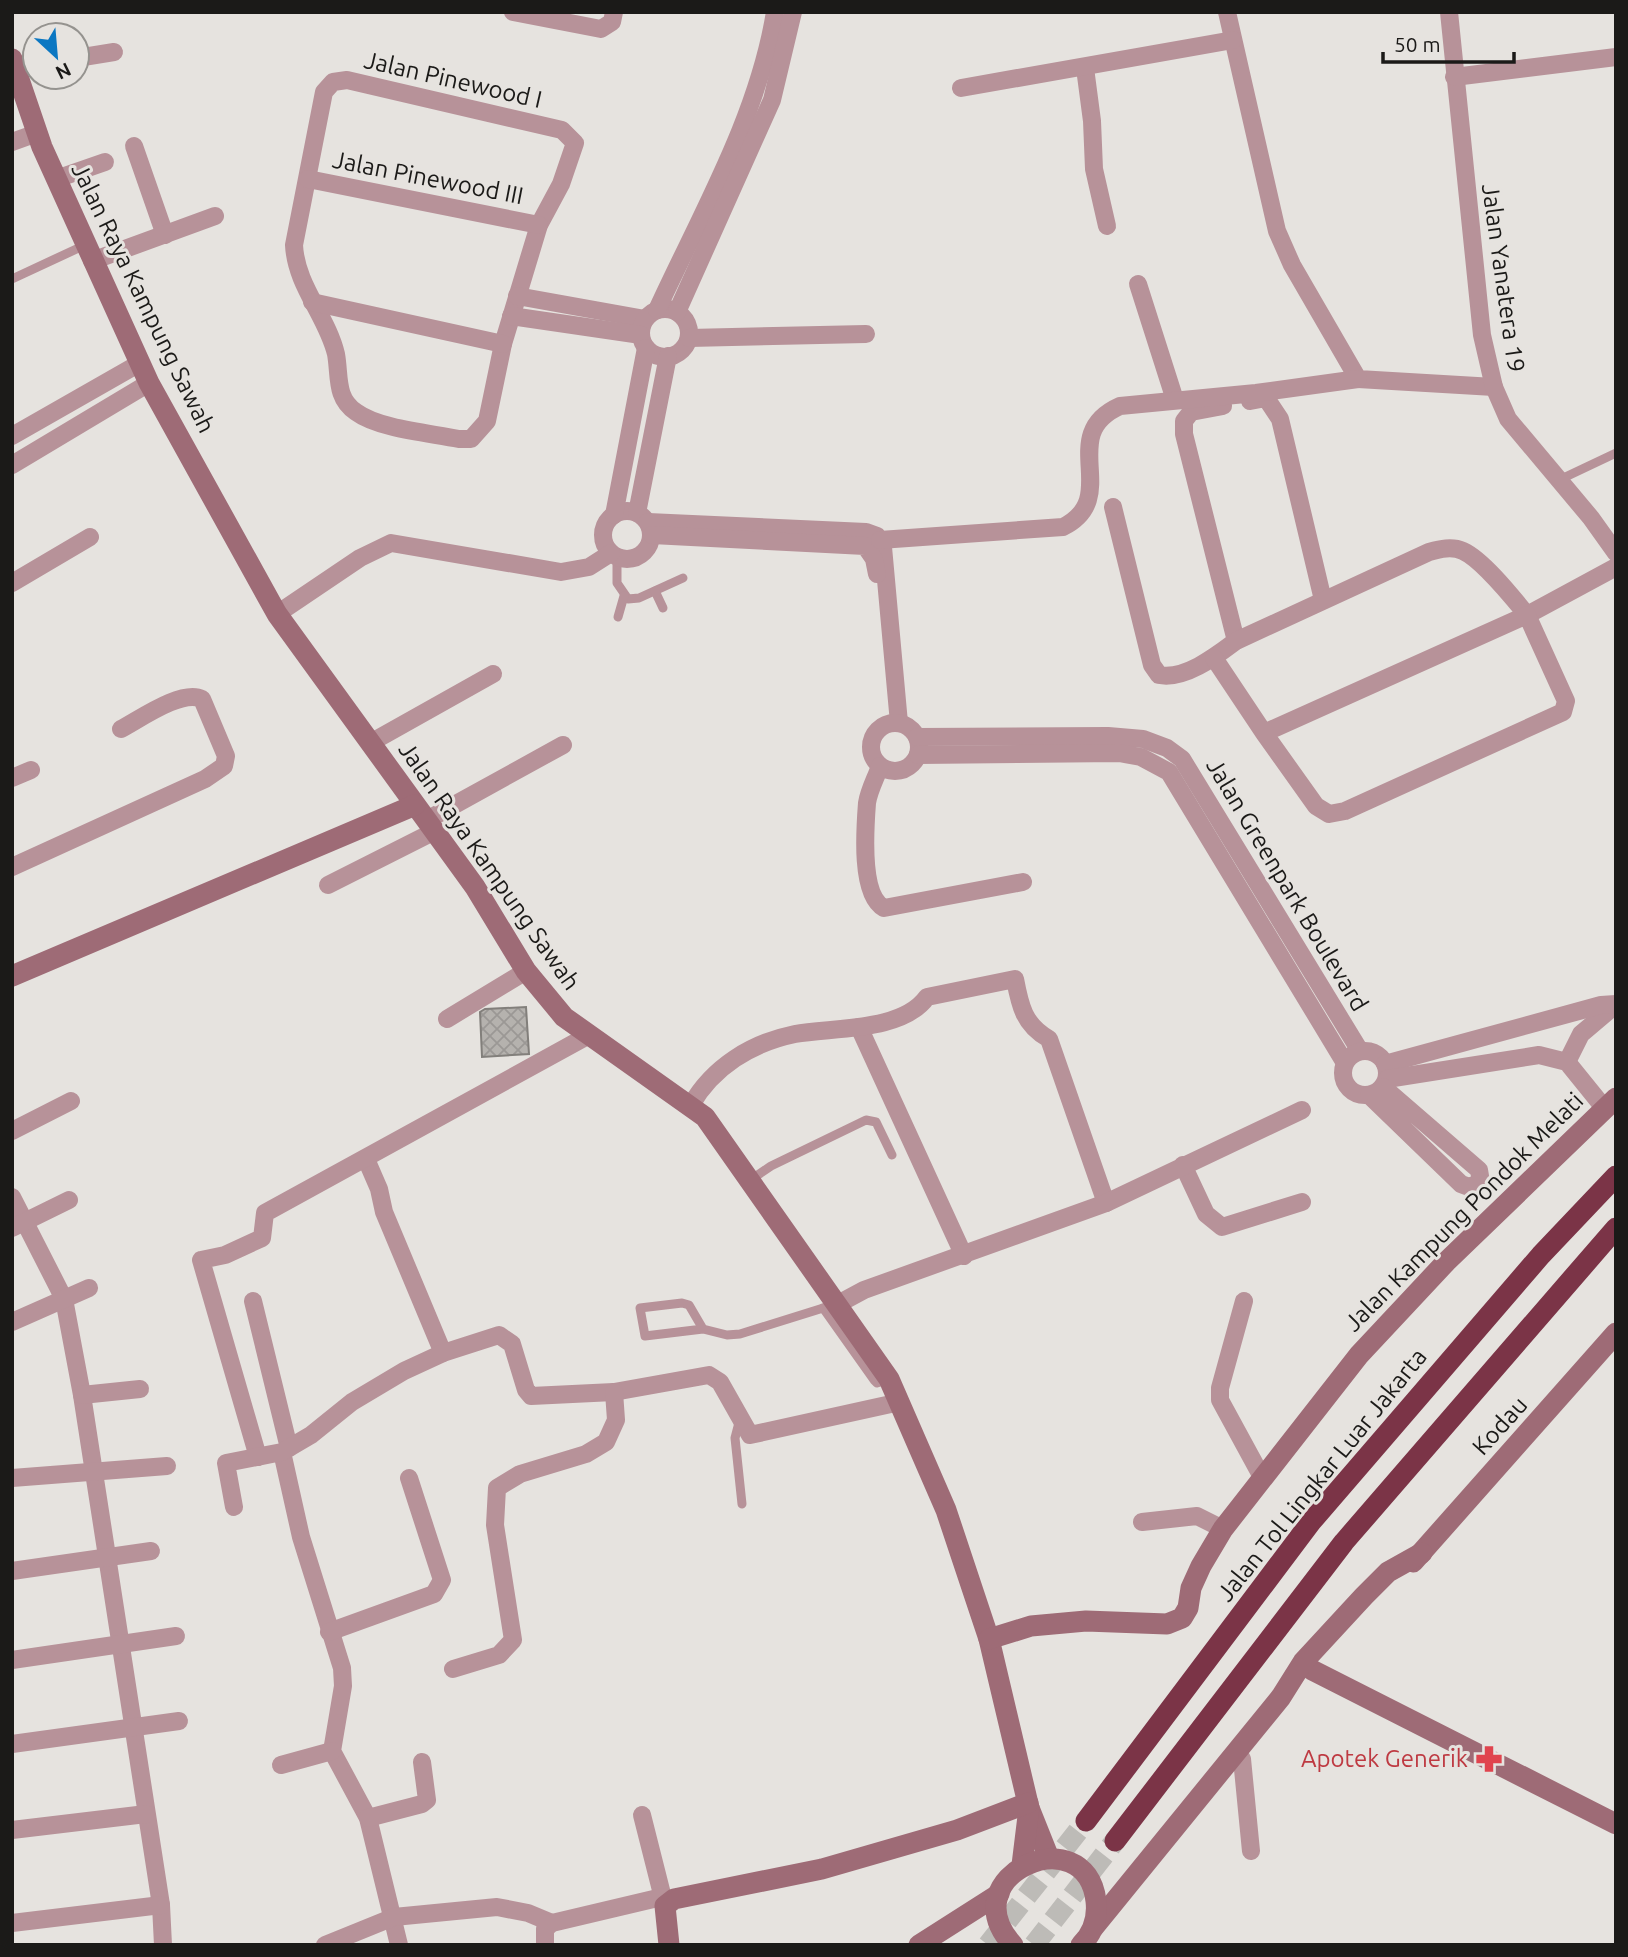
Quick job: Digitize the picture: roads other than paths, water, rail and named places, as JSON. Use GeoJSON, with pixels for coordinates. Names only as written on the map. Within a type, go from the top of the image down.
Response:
{"type":"FeatureCollection","features":[{"type":"Feature","properties":{"kind":"highway","name":"Jalan Tol Lingkar Luar Jakarta"},"geometry":{"type":"LineString","coordinates":[[1086,1821],[1311,1522],[1541,1255],[1616,1176]]}},
{"type":"Feature","properties":{"kind":"highway"},"geometry":{"type":"LineString","coordinates":[[1115,1841],[1344,1542],[1616,1228]]}},
{"type":"Feature","properties":{"kind":"street"},"geometry":{"type":"LineString","coordinates":[[513,12],[601,29],[612,22],[614,12]]}},
{"type":"Feature","properties":{"kind":"street"},"geometry":{"type":"LineString","coordinates":[[614,555],[603,533],[614,515],[648,328],[743,121],[769,49],[775,12]]}},
{"type":"Feature","properties":{"kind":"street"},"geometry":{"type":"LineString","coordinates":[[677,312],[772,100],[793,12]]}},
{"type":"Feature","properties":{"kind":"street"},"geometry":{"type":"LineString","coordinates":[[1227,12],[1277,231],[1292,265],[1358,379]]}},
{"type":"Feature","properties":{"kind":"street","name":"Jalan Yanatera 19"},"geometry":{"type":"LineString","coordinates":[[1449,12],[1482,335],[1494,387],[1508,419],[1559,480],[1608,527],[1616,553]]}},
{"type":"Feature","properties":{"kind":"street"},"geometry":{"type":"LineString","coordinates":[[961,88],[1233,40]]}},
{"type":"Feature","properties":{"kind":"street"},"geometry":{"type":"LineString","coordinates":[[91,56],[114,52]]}},
{"type":"Feature","properties":{"kind":"street"},"geometry":{"type":"LineString","coordinates":[[1454,77],[1616,57]]}},
{"type":"Feature","properties":{"kind":"street"},"geometry":{"type":"LineString","coordinates":[[1085,68],[1092,121],[1094,169],[1107,226]]}},
{"type":"Feature","properties":{"kind":"street","name":"Jalan Pinewood I"},"geometry":{"type":"LineString","coordinates":[[308,178],[324,92],[333,82],[347,80],[562,130],[572,136],[574,151],[561,184],[539,225]]}},
{"type":"Feature","properties":{"kind":"street","name":"Jalan Raya Kampung Sawah"},"geometry":{"type":"LineString","coordinates":[[27,91],[37,133],[56,179],[149,383],[277,614],[475,887],[526,971],[564,1017],[705,1117],[830,1306],[889,1379],[946,1510],[989,1639],[1029,1805],[1049,1858]]}},
{"type":"Feature","properties":{"kind":"street"},"geometry":{"type":"LineString","coordinates":[[12,142],[37,133]]}},
{"type":"Feature","properties":{"kind":"street"},"geometry":{"type":"LineString","coordinates":[[134,146],[165,235]]}},
{"type":"Feature","properties":{"kind":"street"},"geometry":{"type":"LineString","coordinates":[[56,179],[105,163]]}},
{"type":"Feature","properties":{"kind":"street"},"geometry":{"type":"LineString","coordinates":[[308,178],[294,245],[297,267],[335,352],[338,383],[348,407],[370,420],[459,439],[471,439],[487,421],[503,344],[539,225]]}},
{"type":"Feature","properties":{"kind":"street","name":"Jalan Pinewood III"},"geometry":{"type":"LineString","coordinates":[[308,178],[539,225]]}},
{"type":"Feature","properties":{"kind":"street"},"geometry":{"type":"LineString","coordinates":[[89,253],[165,235],[215,216]]}},
{"type":"Feature","properties":{"kind":"street"},"geometry":{"type":"LineString","coordinates":[[1138,284],[1175,400]]}},
{"type":"Feature","properties":{"kind":"street"},"geometry":{"type":"LineString","coordinates":[[312,302],[503,344]]}},
{"type":"Feature","properties":{"kind":"street"},"geometry":{"type":"LineString","coordinates":[[514,306],[648,328]]}},
{"type":"Feature","properties":{"kind":"street"},"geometry":{"type":"LineString","coordinates":[[667,309],[677,312],[688,326],[689,338],[684,347],[668,356],[656,355],[648,328],[667,309]]}},
{"type":"Feature","properties":{"kind":"street"},"geometry":{"type":"LineString","coordinates":[[689,338],[866,334]]}},
{"type":"Feature","properties":{"kind":"street"},"geometry":{"type":"LineString","coordinates":[[277,614],[360,558],[391,543],[561,572],[589,567],[614,555],[633,559],[640,555],[647,550],[646,523],[668,356]]}},
{"type":"Feature","properties":{"kind":"street"},"geometry":{"type":"LineString","coordinates":[[12,436],[140,363]]}},
{"type":"Feature","properties":{"kind":"street"},"geometry":{"type":"LineString","coordinates":[[646,523],[866,532],[880,540],[1063,527],[1078,519],[1086,510],[1093,427],[1101,414],[1119,406],[1256,393],[1358,379],[1494,387]]}},
{"type":"Feature","properties":{"kind":"street"},"geometry":{"type":"LineString","coordinates":[[12,465],[149,383]]}},
{"type":"Feature","properties":{"kind":"street"},"geometry":{"type":"LineString","coordinates":[[1236,641],[1184,434],[1184,421],[1191,412],[1266,398],[1274,408],[1280,419],[1323,600]]}},
{"type":"Feature","properties":{"kind":"street"},"geometry":{"type":"LineString","coordinates":[[1113,508],[1152,665],[1159,675],[1168,677],[1214,658],[1236,641],[1429,552],[1445,548],[1463,551],[1528,615],[1566,701],[1563,712],[1345,811],[1329,814],[1316,806],[1214,658]]}},
{"type":"Feature","properties":{"kind":"street"},"geometry":{"type":"LineString","coordinates":[[614,515],[625,511],[646,523],[865,546],[874,559],[877,575],[893,724]]}},
{"type":"Feature","properties":{"kind":"street"},"geometry":{"type":"LineString","coordinates":[[12,583],[90,537]]}},
{"type":"Feature","properties":{"kind":"street"},"geometry":{"type":"LineString","coordinates":[[880,540],[893,724]]}},
{"type":"Feature","properties":{"kind":"street"},"geometry":{"type":"LineString","coordinates":[[1265,733],[1528,615],[1616,567]]}},
{"type":"Feature","properties":{"kind":"street"},"geometry":{"type":"LineString","coordinates":[[370,743],[493,674]]}},
{"type":"Feature","properties":{"kind":"street"},"geometry":{"type":"LineString","coordinates":[[12,867],[205,779],[224,766],[226,756],[202,699],[198,696],[180,698],[121,729]]}},
{"type":"Feature","properties":{"kind":"street"},"geometry":{"type":"LineString","coordinates":[[893,724],[910,728],[918,746],[909,767],[894,772],[880,766],[871,751],[874,735],[893,724]]}},
{"type":"Feature","properties":{"kind":"street","name":"Jalan Greenpark Boulevard"},"geometry":{"type":"LineString","coordinates":[[918,746],[1108,736],[1143,739],[1167,748],[1182,759],[1360,1051]]}},
{"type":"Feature","properties":{"kind":"street"},"geometry":{"type":"LineString","coordinates":[[328,885],[426,818],[563,745]]}},
{"type":"Feature","properties":{"kind":"street","name":"Jalan Greenpark Boulevard"},"geometry":{"type":"LineString","coordinates":[[918,746],[1119,752],[1140,757],[1170,772],[1345,1063]]}},
{"type":"Feature","properties":{"kind":"street"},"geometry":{"type":"LineString","coordinates":[[880,766],[867,802],[867,874],[870,893],[876,903],[884,908],[1023,882]]}},
{"type":"Feature","properties":{"kind":"street"},"geometry":{"type":"LineString","coordinates":[[12,778],[31,770]]}},
{"type":"Feature","properties":{"kind":"street"},"geometry":{"type":"LineString","coordinates":[[12,976],[426,818]]}},
{"type":"Feature","properties":{"kind":"street"},"geometry":{"type":"LineString","coordinates":[[447,1019],[526,971]]}},
{"type":"Feature","properties":{"kind":"street"},"geometry":{"type":"LineString","coordinates":[[691,1105],[704,1082],[738,1055],[786,1036],[859,1027],[920,1007],[927,997],[1015,979],[1024,1018],[1034,1030],[1049,1039],[1105,1203]]}},
{"type":"Feature","properties":{"kind":"street"},"geometry":{"type":"LineString","coordinates":[[1308,1003],[1324,994]]}},
{"type":"Feature","properties":{"kind":"street"},"geometry":{"type":"LineString","coordinates":[[1381,1081],[1479,1170],[1480,1182],[1469,1187],[1461,1184],[1381,1081],[1375,1053],[1360,1051],[1345,1063],[1343,1075],[1347,1086],[1357,1094],[1381,1081],[1514,1028],[1601,1005],[1616,1005]]}},
{"type":"Feature","properties":{"kind":"street"},"geometry":{"type":"LineString","coordinates":[[1567,1062],[1586,1028],[1616,1005]]}},
{"type":"Feature","properties":{"kind":"street"},"geometry":{"type":"LineString","coordinates":[[859,1027],[964,1256]]}},
{"type":"Feature","properties":{"kind":"street"},"geometry":{"type":"LineString","coordinates":[[1514,1028],[1519,1057]]}},
{"type":"Feature","properties":{"kind":"street"},"geometry":{"type":"LineString","coordinates":[[258,1457],[201,1260],[225,1255],[262,1238],[265,1213],[589,1035]]}},
{"type":"Feature","properties":{"kind":"street"},"geometry":{"type":"LineString","coordinates":[[1381,1081],[1539,1055],[1567,1062],[1611,1103]]}},
{"type":"Feature","properties":{"kind":"street"},"geometry":{"type":"LineString","coordinates":[[12,1131],[71,1101]]}},
{"type":"Feature","properties":{"kind":"street","name":"Jalan Kampung Pondok Melati"},"geometry":{"type":"LineString","coordinates":[[989,1639],[1031,1626],[1086,1621],[1167,1624],[1182,1618],[1188,1608],[1191,1588],[1201,1566],[1223,1530],[1367,1346],[1446,1262],[1611,1103]]}},
{"type":"Feature","properties":{"kind":"street"},"geometry":{"type":"LineString","coordinates":[[830,1306],[864,1290],[1105,1203],[1302,1110]]}},
{"type":"Feature","properties":{"kind":"street"},"geometry":{"type":"LineString","coordinates":[[366,1159],[379,1189],[384,1212],[443,1353]]}},
{"type":"Feature","properties":{"kind":"street"},"geometry":{"type":"LineString","coordinates":[[1183,1165],[1206,1214],[1222,1227],[1302,1202]]}},
{"type":"Feature","properties":{"kind":"street"},"geometry":{"type":"LineString","coordinates":[[12,1197],[17,1225],[64,1299],[82,1395],[161,1905],[163,1945]]}},
{"type":"Feature","properties":{"kind":"street"},"geometry":{"type":"LineString","coordinates":[[17,1225],[69,1200]]}},
{"type":"Feature","properties":{"kind":"street"},"geometry":{"type":"LineString","coordinates":[[12,1322],[89,1288]]}},
{"type":"Feature","properties":{"kind":"street"},"geometry":{"type":"LineString","coordinates":[[253,1301],[301,1537],[328,1632],[342,1668],[343,1686],[332,1751],[369,1818],[399,1945]]}},
{"type":"Feature","properties":{"kind":"street"},"geometry":{"type":"LineString","coordinates":[[1244,1301],[1220,1388],[1220,1400],[1263,1479]]}},
{"type":"Feature","properties":{"kind":"street","name":"Kodau"},"geometry":{"type":"LineString","coordinates":[[1281,1697],[1312,1670],[1422,1553],[1616,1333]]}},
{"type":"Feature","properties":{"kind":"street"},"geometry":{"type":"LineString","coordinates":[[234,1507],[226,1463],[285,1450],[352,1402],[404,1371],[443,1353],[504,1336],[512,1344],[529,1395],[614,1392],[709,1375],[720,1382],[746,1432],[755,1436],[900,1402]]}},
{"type":"Feature","properties":{"kind":"street"},"geometry":{"type":"LineString","coordinates":[[82,1395],[140,1389]]}},
{"type":"Feature","properties":{"kind":"street"},"geometry":{"type":"LineString","coordinates":[[453,1669],[499,1655],[513,1640],[495,1525],[497,1488],[520,1474],[586,1454],[606,1442],[615,1420],[614,1392]]}},
{"type":"Feature","properties":{"kind":"street"},"geometry":{"type":"LineString","coordinates":[[12,1478],[167,1466]]}},
{"type":"Feature","properties":{"kind":"street"},"geometry":{"type":"LineString","coordinates":[[328,1632],[434,1594],[440,1587],[442,1580],[409,1478]]}},
{"type":"Feature","properties":{"kind":"street"},"geometry":{"type":"LineString","coordinates":[[1142,1522],[1197,1517],[1223,1530]]}},
{"type":"Feature","properties":{"kind":"street"},"geometry":{"type":"LineString","coordinates":[[12,1571],[151,1551]]}},
{"type":"Feature","properties":{"kind":"street","name":"Kodau"},"geometry":{"type":"LineString","coordinates":[[1087,1936],[1132,1876],[1281,1697],[1303,1662],[1388,1572],[1422,1553]]}},
{"type":"Feature","properties":{"kind":"street"},"geometry":{"type":"LineString","coordinates":[[12,1660],[176,1636]]}},
{"type":"Feature","properties":{"kind":"street"},"geometry":{"type":"LineString","coordinates":[[1312,1670],[1616,1825]]}},
{"type":"Feature","properties":{"kind":"street"},"geometry":{"type":"LineString","coordinates":[[12,1745],[179,1721]]}},
{"type":"Feature","properties":{"kind":"street"},"geometry":{"type":"LineString","coordinates":[[1237,1750],[1242,1759],[1251,1851]]}},
{"type":"Feature","properties":{"kind":"street"},"geometry":{"type":"LineString","coordinates":[[281,1765],[332,1751]]}},
{"type":"Feature","properties":{"kind":"street"},"geometry":{"type":"LineString","coordinates":[[369,1818],[422,1804],[427,1800],[422,1762]]}},
{"type":"Feature","properties":{"kind":"street"},"geometry":{"type":"LineString","coordinates":[[545,1945],[545,1929],[552,1923],[822,1869],[957,1830],[1029,1805]]}},
{"type":"Feature","properties":{"kind":"street","name":"Jalan Raya Kampung Sawah"},"geometry":{"type":"LineString","coordinates":[[1022,1865],[1029,1805]]}},
{"type":"Feature","properties":{"kind":"street"},"geometry":{"type":"LineString","coordinates":[[12,1830],[146,1814]]}},
{"type":"Feature","properties":{"kind":"street"},"geometry":{"type":"LineString","coordinates":[[642,1815],[664,1902],[669,1945]]}},
{"type":"Feature","properties":{"kind":"street"},"geometry":{"type":"LineString","coordinates":[[1013,1945],[1000,1926],[997,1910],[999,1894],[1008,1877],[1022,1865],[1049,1858],[1073,1865],[1090,1882],[1097,1912],[1087,1936]]}},
{"type":"Feature","properties":{"kind":"street"},"geometry":{"type":"LineString","coordinates":[[1090,1882],[1132,1876]]}},
{"type":"Feature","properties":{"kind":"street"},"geometry":{"type":"LineString","coordinates":[[919,1945],[999,1894]]}},
{"type":"Feature","properties":{"kind":"street"},"geometry":{"type":"LineString","coordinates":[[12,1923],[161,1905]]}},
{"type":"Feature","properties":{"kind":"street"},"geometry":{"type":"LineString","coordinates":[[325,1945],[394,1917],[496,1907],[528,1913],[552,1923]]}},
{"type":"Feature","properties":{"kind":"street"},"geometry":{"type":"LineString","coordinates":[[955,1920],[982,1917],[1000,1926]]}},
{"type":"Feature","properties":{"kind":"lane"},"geometry":{"type":"LineString","coordinates":[[12,279],[89,253]]}},
{"type":"Feature","properties":{"kind":"lane"},"geometry":{"type":"LineString","coordinates":[[1559,480],[1616,453]]}},
{"type":"Feature","properties":{"kind":"lane"},"geometry":{"type":"LineString","coordinates":[[614,555],[617,583],[624,596],[632,599],[683,578]]}},
{"type":"Feature","properties":{"kind":"lane"},"geometry":{"type":"LineString","coordinates":[[655,591],[663,608]]}},
{"type":"Feature","properties":{"kind":"lane"},"geometry":{"type":"LineString","coordinates":[[618,617],[624,596]]}},
{"type":"Feature","properties":{"kind":"lane"},"geometry":{"type":"LineString","coordinates":[[749,1181],[771,1166],[866,1120],[876,1122],[892,1155]]}},
{"type":"Feature","properties":{"kind":"lane"},"geometry":{"type":"LineString","coordinates":[[703,1329],[689,1305],[682,1303],[640,1308],[645,1336],[703,1329],[727,1335],[740,1334],[830,1306]]}},
{"type":"Feature","properties":{"kind":"lane"},"geometry":{"type":"LineString","coordinates":[[740,1419],[735,1438],[741,1504]]}},
{"type":"Feature","properties":{"kind":"tunnel"},"geometry":{"type":"LineString","coordinates":[[988,1945],[1086,1821]]}},
{"type":"Feature","properties":{"kind":"tunnel"},"geometry":{"type":"LineString","coordinates":[[1034,1945],[1115,1841]]}},
{"type":"Feature","properties":{"kind":"place","name":"Apotek Generik"},"geometry":{"type":"Point","coordinates":[1489,1759]}}]}
